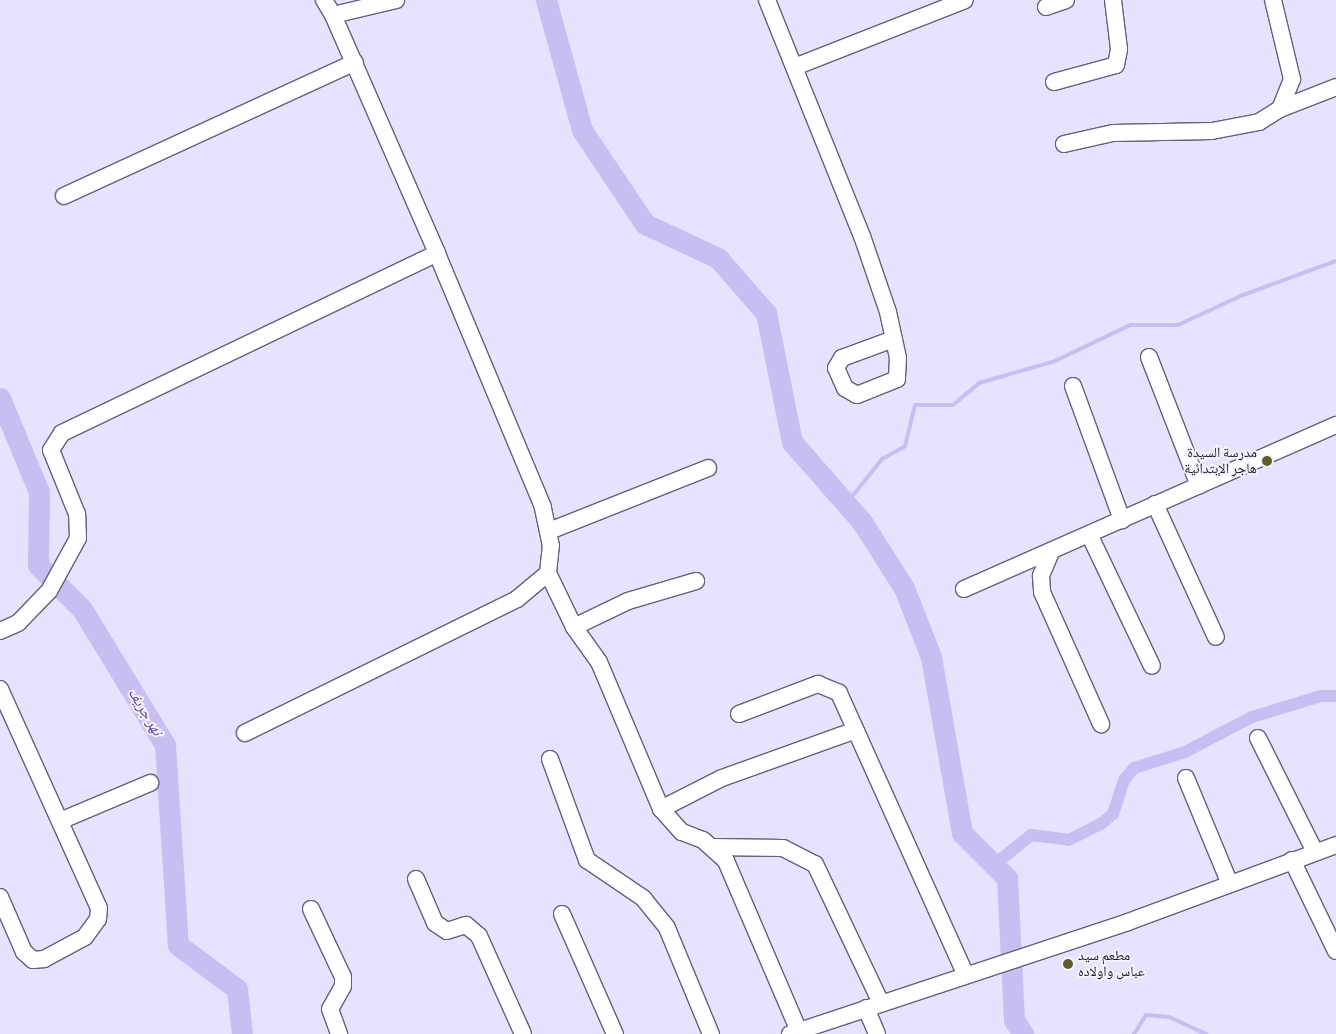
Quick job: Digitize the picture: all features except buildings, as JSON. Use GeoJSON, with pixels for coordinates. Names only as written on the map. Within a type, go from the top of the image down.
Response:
{"type":"FeatureCollection","features":[{"type":"Feature","properties":{"kind":"street"},"geometry":{"type":"LineString","coordinates":[[324,0],[355,62],[437,253],[549,531],[548,573],[574,627],[599,662],[661,809],[682,832],[713,847],[726,861],[795,1032],[1027,953],[1128,922],[1229,882],[1336,845]]}},
{"type":"Feature","properties":{"kind":"street"},"geometry":{"type":"LineString","coordinates":[[333,16],[396,0]]}},
{"type":"Feature","properties":{"kind":"street"},"geometry":{"type":"LineString","coordinates":[[768,0],[797,66],[862,236],[894,339]]}},
{"type":"Feature","properties":{"kind":"street"},"geometry":{"type":"LineString","coordinates":[[797,66],[966,0]]}},
{"type":"Feature","properties":{"kind":"street"},"geometry":{"type":"LineString","coordinates":[[1046,7],[1066,0]]}},
{"type":"Feature","properties":{"kind":"street"},"geometry":{"type":"LineString","coordinates":[[1054,82],[1116,65],[1119,49],[1113,0]]}},
{"type":"Feature","properties":{"kind":"street"},"geometry":{"type":"LineString","coordinates":[[1273,0],[1292,79],[1280,109]]}},
{"type":"Feature","properties":{"kind":"street"},"geometry":{"type":"LineString","coordinates":[[64,196],[355,62]]}},
{"type":"Feature","properties":{"kind":"street"},"geometry":{"type":"LineString","coordinates":[[1064,144],[1113,133],[1212,131],[1259,122],[1280,109],[1336,87]]}},
{"type":"Feature","properties":{"kind":"street"},"geometry":{"type":"LineString","coordinates":[[0,631],[18,622],[50,591],[74,549],[78,514],[50,450],[62,433],[437,253]]}},
{"type":"Feature","properties":{"kind":"street"},"geometry":{"type":"LineString","coordinates":[[1150,357],[1199,486]]}},
{"type":"Feature","properties":{"kind":"street"},"geometry":{"type":"LineString","coordinates":[[1073,386],[1122,520]]}},
{"type":"Feature","properties":{"kind":"street"},"geometry":{"type":"LineString","coordinates":[[964,589],[1336,425]]}},
{"type":"Feature","properties":{"kind":"street"},"geometry":{"type":"LineString","coordinates":[[549,531],[708,468]]}},
{"type":"Feature","properties":{"kind":"street"},"geometry":{"type":"LineString","coordinates":[[1155,504],[1216,637]]}},
{"type":"Feature","properties":{"kind":"street"},"geometry":{"type":"LineString","coordinates":[[1089,534],[1152,666]]}},
{"type":"Feature","properties":{"kind":"street"},"geometry":{"type":"LineString","coordinates":[[1051,552],[1041,576],[1042,592],[1101,724]]}},
{"type":"Feature","properties":{"kind":"street"},"geometry":{"type":"LineString","coordinates":[[245,733],[517,599],[548,573]]}},
{"type":"Feature","properties":{"kind":"street"},"geometry":{"type":"LineString","coordinates":[[574,627],[628,601],[696,581]]}},
{"type":"Feature","properties":{"kind":"street"},"geometry":{"type":"LineString","coordinates":[[739,714],[818,684],[828,685],[839,693],[965,974]]}},
{"type":"Feature","properties":{"kind":"street"},"geometry":{"type":"LineString","coordinates":[[0,689],[99,908],[92,930],[44,960],[34,960],[24,952],[0,897]]}},
{"type":"Feature","properties":{"kind":"street"},"geometry":{"type":"LineString","coordinates":[[661,809],[722,778],[856,730]]}},
{"type":"Feature","properties":{"kind":"street"},"geometry":{"type":"LineString","coordinates":[[1258,738],[1315,852]]}},
{"type":"Feature","properties":{"kind":"street"},"geometry":{"type":"LineString","coordinates":[[550,759],[588,860],[643,898],[667,928],[712,1034]]}},
{"type":"Feature","properties":{"kind":"street"},"geometry":{"type":"LineString","coordinates":[[1186,778],[1229,882]]}},
{"type":"Feature","properties":{"kind":"street"},"geometry":{"type":"LineString","coordinates":[[60,821],[150,783]]}},
{"type":"Feature","properties":{"kind":"street"},"geometry":{"type":"LineString","coordinates":[[713,847],[783,848],[815,864],[873,1005],[877,1034]]}},
{"type":"Feature","properties":{"kind":"street"},"geometry":{"type":"LineString","coordinates":[[1292,860],[1336,951]]}},
{"type":"Feature","properties":{"kind":"street"},"geometry":{"type":"LineString","coordinates":[[416,879],[435,923],[447,931],[466,925],[479,936],[523,1034]]}},
{"type":"Feature","properties":{"kind":"street"},"geometry":{"type":"LineString","coordinates":[[311,909],[343,977],[343,986],[330,1009],[339,1034]]}},
{"type":"Feature","properties":{"kind":"street"},"geometry":{"type":"LineString","coordinates":[[562,914],[615,1034]]}},
{"type":"Feature","properties":{"kind":"waterway"},"geometry":{"type":"LineString","coordinates":[[546,0],[582,130],[645,224],[718,258],[766,313],[792,442],[862,522],[904,588],[931,657],[962,833],[1007,878],[1014,1020],[1023,1034]]}},
{"type":"Feature","properties":{"kind":"waterway"},"geometry":{"type":"LineString","coordinates":[[846,504],[882,459],[905,446],[915,405],[953,405],[979,383],[1055,361],[1130,325],[1178,325],[1243,295],[1336,261]]}},
{"type":"Feature","properties":{"kind":"waterway","name":"نهر جريف"},"geometry":{"type":"LineString","coordinates":[[0,398],[39,492],[38,565],[82,609],[165,745],[178,945],[237,989],[242,1034]]}},
{"type":"Feature","properties":{"kind":"waterway"},"geometry":{"type":"LineString","coordinates":[[994,865],[1031,835],[1069,840],[1101,824],[1113,814],[1124,780],[1134,768],[1185,752],[1252,717],[1321,696],[1336,696]]}},
{"type":"Feature","properties":{"kind":"waterway"},"geometry":{"type":"LineString","coordinates":[[1134,1034],[1146,1015],[1169,1017],[1206,1034]]}},
{"type":"Feature","properties":{"kind":"place","name":"مدرسة السيدة هاجر الإبتدائية"},"geometry":{"type":"Point","coordinates":[1267,461]}},
{"type":"Feature","properties":{"kind":"place","name":"مطعم سيد عباس واولاده"},"geometry":{"type":"Point","coordinates":[1068,964]}}]}
